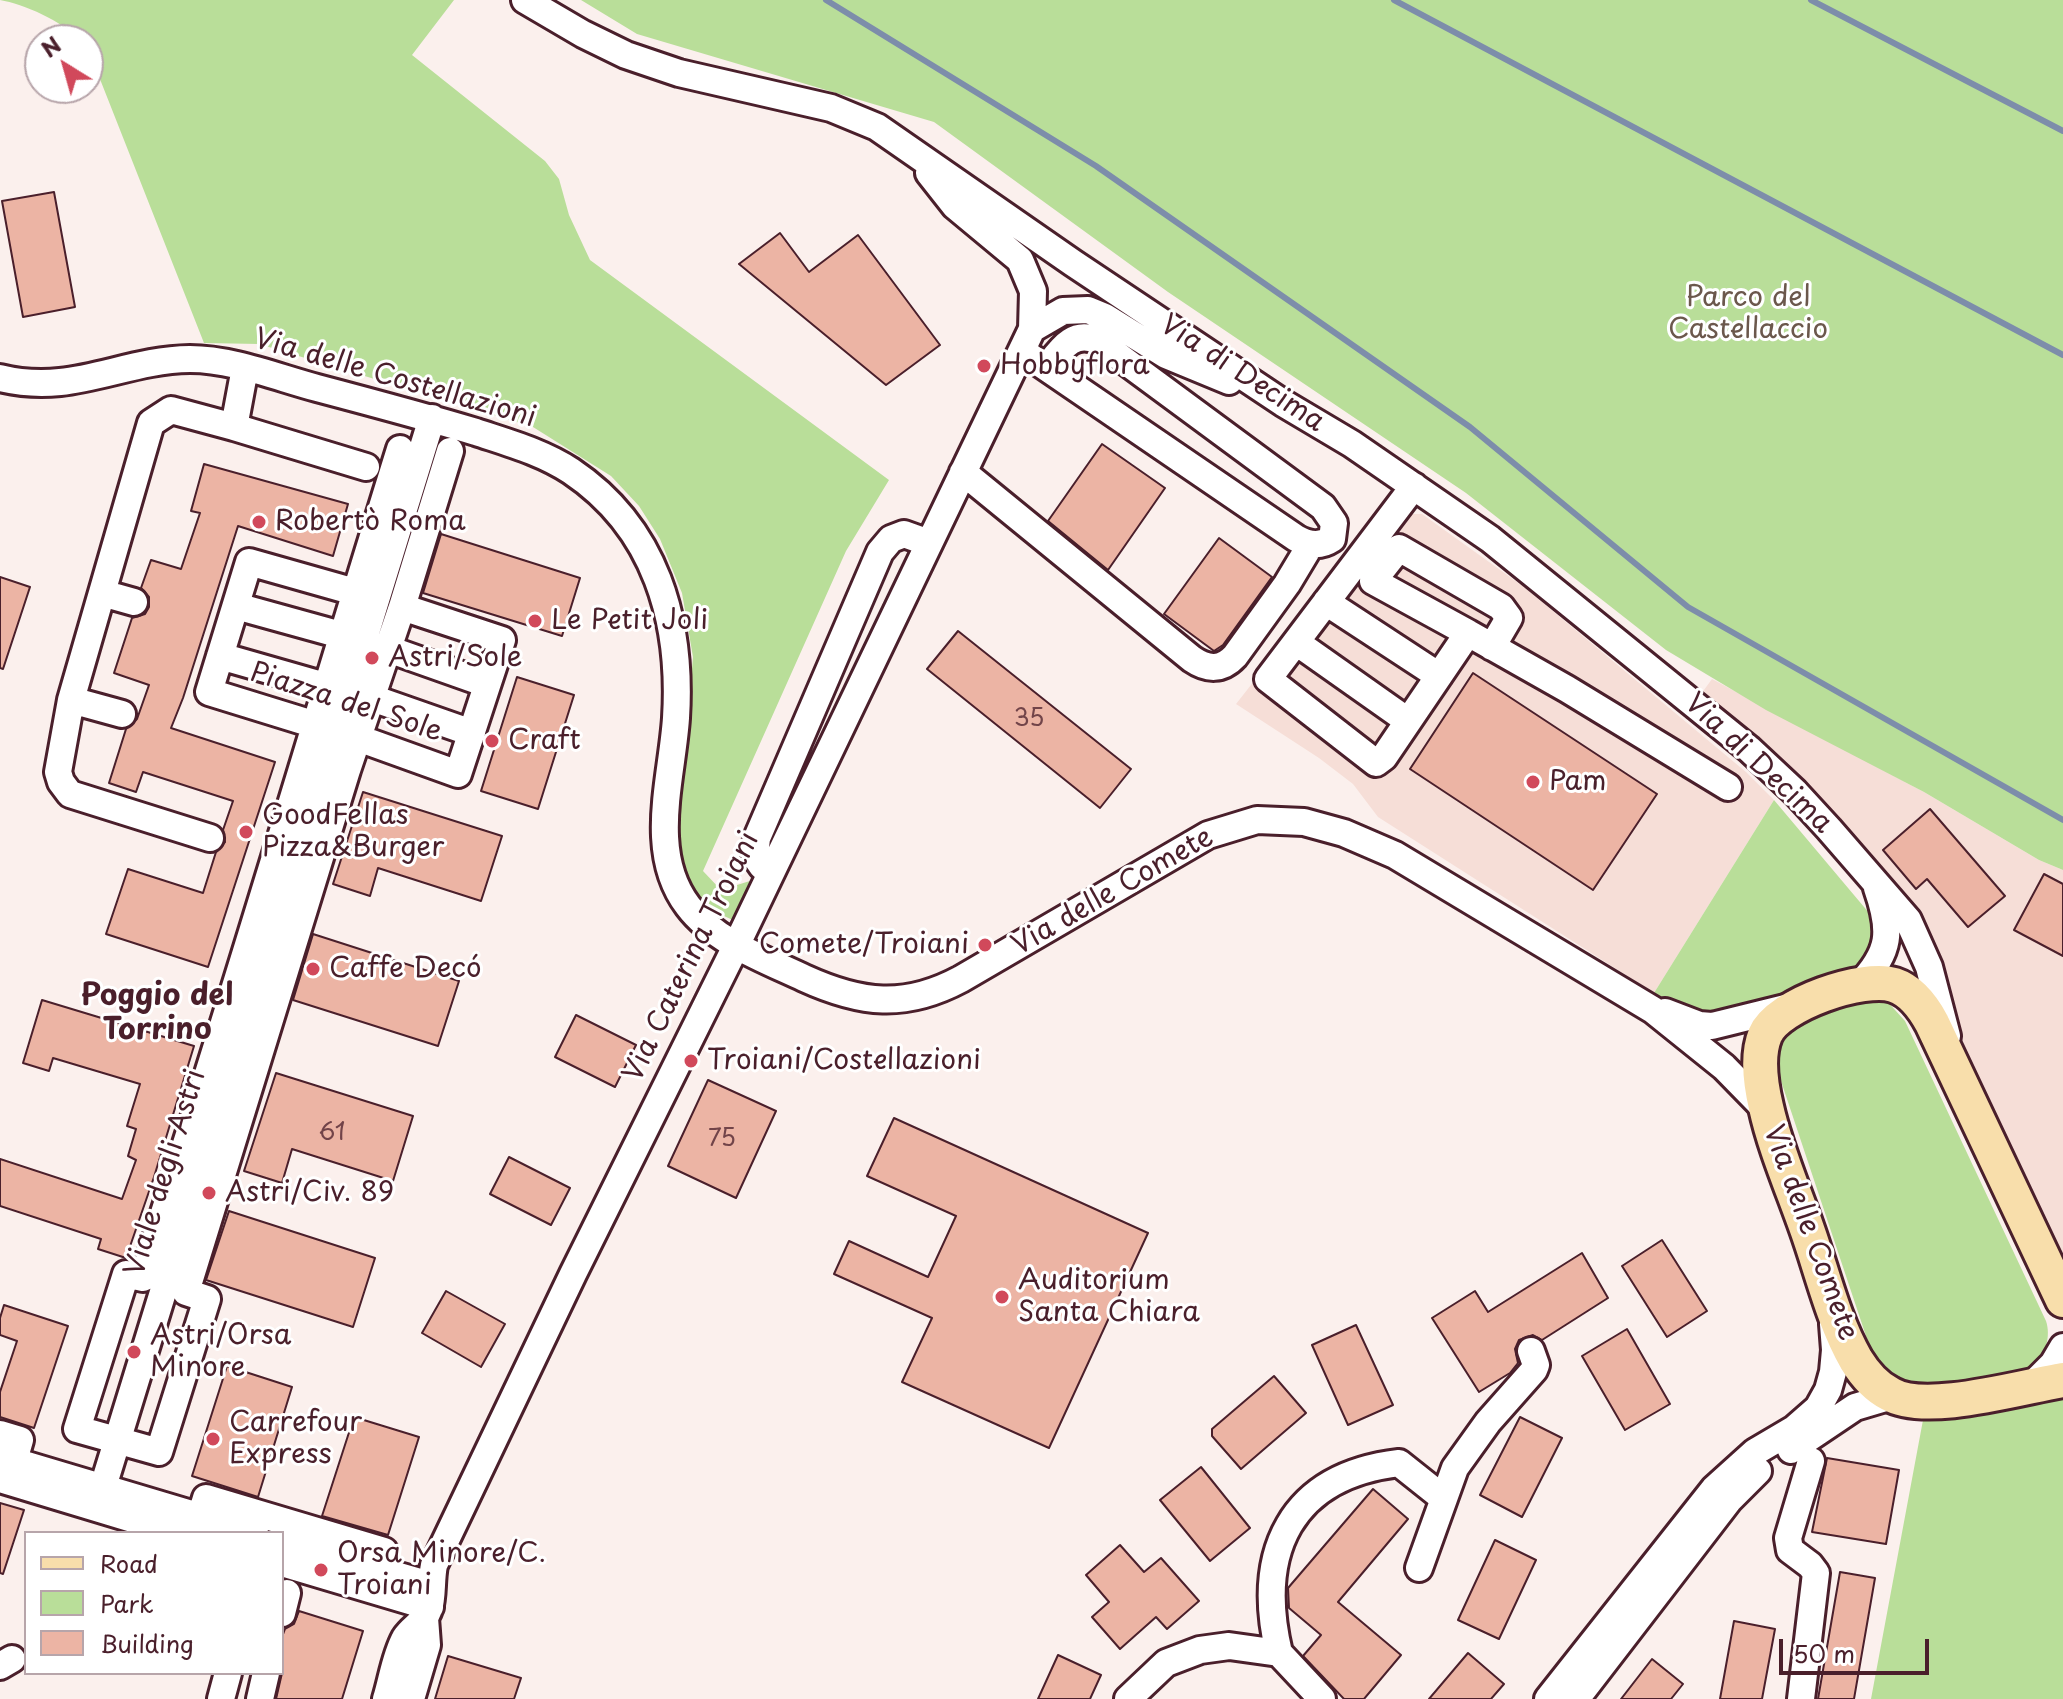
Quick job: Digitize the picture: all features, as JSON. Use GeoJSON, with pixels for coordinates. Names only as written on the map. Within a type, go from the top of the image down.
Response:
{"type":"FeatureCollection","features":[{"type":"Feature","properties":{"kind":"main road","name":"Via di Decima"},"geometry":{"type":"LineString","coordinates":[[1859,985],[1887,984],[1909,994],[1925,1011],[2062,1301]]}},
{"type":"Feature","properties":{"kind":"main road"},"geometry":{"type":"LineString","coordinates":[[1766,1110],[1760,1064],[1762,1043],[1769,1027],[1777,1018],[1801,1004],[1859,985]]}},
{"type":"Feature","properties":{"kind":"main road","name":"Via delle Comete"},"geometry":{"type":"LineString","coordinates":[[1766,1110],[1829,1293],[1856,1359],[1869,1377],[1892,1396]]}},
{"type":"Feature","properties":{"kind":"main road"},"geometry":{"type":"LineString","coordinates":[[1892,1396],[1925,1403],[2048,1383]]}},
{"type":"Feature","properties":{"kind":"street","name":"Via di Decima"},"geometry":{"type":"LineString","coordinates":[[525,0],[598,43],[626,55],[679,73],[831,108],[877,127],[1073,263],[1283,403],[1352,444],[1521,562],[1749,749],[1813,810],[1876,885],[1902,909],[1922,948],[1940,1001],[1951,1063]]}},
{"type":"Feature","properties":{"kind":"street","name":"Via Caterina Troiani"},"geometry":{"type":"LineString","coordinates":[[411,1699],[427,1645],[428,1603],[434,1565],[1027,340],[1033,291],[1020,260],[955,206],[913,151]]}},
{"type":"Feature","properties":{"kind":"street"},"geometry":{"type":"LineString","coordinates":[[1048,366],[1077,337],[1087,336],[1104,345],[1328,512],[1334,523],[1334,534],[1328,542],[1311,544],[1296,538],[1048,366],[1027,340],[1063,311],[1077,308],[1088,310],[1105,317],[1166,355],[1283,403]]}},
{"type":"Feature","properties":{"kind":"street","name":"Via delle Costellazioni"},"geometry":{"type":"LineString","coordinates":[[0,378],[31,384],[60,384],[166,361],[191,359],[245,368],[432,418],[534,451],[571,471],[600,496],[645,551],[665,594],[673,648],[676,718],[665,834],[670,870],[691,909],[711,928],[737,944]]}},
{"type":"Feature","properties":{"kind":"street"},"geometry":{"type":"LineString","coordinates":[[234,427],[245,368]]}},
{"type":"Feature","properties":{"kind":"street"},"geometry":{"type":"LineString","coordinates":[[210,838],[70,794],[58,772],[71,700],[151,423],[171,410],[366,467]]}},
{"type":"Feature","properties":{"kind":"street","name":"Viale degli Astri"},"geometry":{"type":"LineString","coordinates":[[99,1498],[336,731],[359,604],[402,467],[432,418]]}},
{"type":"Feature","properties":{"kind":"street"},"geometry":{"type":"LineString","coordinates":[[359,604],[341,635],[325,686],[336,731],[372,698],[450,451]]}},
{"type":"Feature","properties":{"kind":"street"},"geometry":{"type":"LineString","coordinates":[[402,467],[440,487]]}},
{"type":"Feature","properties":{"kind":"street"},"geometry":{"type":"LineString","coordinates":[[963,472],[1192,659],[1209,668],[1226,664],[1235,656],[1287,584],[1311,544]]}},
{"type":"Feature","properties":{"kind":"street"},"geometry":{"type":"LineString","coordinates":[[1414,486],[1268,679],[1376,763],[1384,757],[1468,633]]}},
{"type":"Feature","properties":{"kind":"street"},"geometry":{"type":"LineString","coordinates":[[770,872],[755,856],[757,838],[880,552],[884,544],[897,535],[909,535],[929,543]]}},
{"type":"Feature","properties":{"kind":"street"},"geometry":{"type":"LineString","coordinates":[[1492,647],[1509,618],[1501,607],[1399,548],[1373,581],[1567,689],[1728,787]]}},
{"type":"Feature","properties":{"kind":"street","name":"Piazza del Sole"},"geometry":{"type":"LineString","coordinates":[[249,562],[359,604],[502,640],[458,774],[336,731],[209,692],[249,562]]}},
{"type":"Feature","properties":{"kind":"street"},"geometry":{"type":"LineString","coordinates":[[102,593],[134,602]]}},
{"type":"Feature","properties":{"kind":"street"},"geometry":{"type":"LineString","coordinates":[[1326,602],[1439,676]]}},
{"type":"Feature","properties":{"kind":"street"},"geometry":{"type":"LineString","coordinates":[[236,606],[341,635]]}},
{"type":"Feature","properties":{"kind":"street"},"geometry":{"type":"LineString","coordinates":[[1296,642],[1408,721]]}},
{"type":"Feature","properties":{"kind":"street"},"geometry":{"type":"LineString","coordinates":[[388,649],[487,684]]}},
{"type":"Feature","properties":{"kind":"street","name":"Piazza del Sole"},"geometry":{"type":"LineString","coordinates":[[220,656],[325,686]]}},
{"type":"Feature","properties":{"kind":"street","name":"Piazza del Sole"},"geometry":{"type":"LineString","coordinates":[[372,698],[472,733]]}},
{"type":"Feature","properties":{"kind":"street"},"geometry":{"type":"LineString","coordinates":[[71,700],[122,714]]}},
{"type":"Feature","properties":{"kind":"street","name":"Via delle Comete"},"geometry":{"type":"LineString","coordinates":[[737,944],[843,993],[881,1001],[919,997],[961,979],[1193,842],[1248,822],[1293,821],[1344,833],[1395,855],[1653,1010],[1724,1067],[1766,1110]]}},
{"type":"Feature","properties":{"kind":"street","name":"Via di Decima"},"geometry":{"type":"LineString","coordinates":[[1859,985],[1876,967],[1885,947],[1886,918],[1876,885]]}},
{"type":"Feature","properties":{"kind":"street","name":"Via delle Comete"},"geometry":{"type":"LineString","coordinates":[[1653,1010],[1670,1013],[1699,1025],[1712,1026],[1801,1004]]}},
{"type":"Feature","properties":{"kind":"street"},"geometry":{"type":"LineString","coordinates":[[126,1274],[164,1285],[207,1299],[159,1452],[77,1429],[126,1274]]}},
{"type":"Feature","properties":{"kind":"street"},"geometry":{"type":"LineString","coordinates":[[1548,1699],[1714,1489],[1755,1452],[1801,1424],[1821,1404],[1831,1383],[1835,1360],[1829,1293]]}},
{"type":"Feature","properties":{"kind":"street"},"geometry":{"type":"LineString","coordinates":[[2048,1383],[2053,1364],[2063,1347]]}},
{"type":"Feature","properties":{"kind":"street"},"geometry":{"type":"LineString","coordinates":[[1419,1568],[1443,1498],[1463,1455],[1534,1370],[1536,1365],[1531,1351]]}},
{"type":"Feature","properties":{"kind":"street"},"geometry":{"type":"LineString","coordinates":[[1576,1699],[1659,1588],[1745,1483],[1776,1458],[1813,1437],[1855,1407],[1892,1396]]}},
{"type":"Feature","properties":{"kind":"street"},"geometry":{"type":"LineString","coordinates":[[0,1434],[20,1440],[5,1469],[198,1525],[241,1531]]}},
{"type":"Feature","properties":{"kind":"street"},"geometry":{"type":"LineString","coordinates":[[1801,1699],[1816,1573],[1790,1550],[1788,1538],[1811,1461]]}},
{"type":"Feature","properties":{"kind":"street"},"geometry":{"type":"LineString","coordinates":[[1322,1699],[1279,1653],[1271,1603],[1274,1564],[1286,1530],[1310,1499],[1343,1475],[1368,1467],[1399,1463],[1443,1498]]}},
{"type":"Feature","properties":{"kind":"street"},"geometry":{"type":"LineString","coordinates":[[99,1498],[147,1524],[172,1531]]}},
{"type":"Feature","properties":{"kind":"street"},"geometry":{"type":"LineString","coordinates":[[198,1525],[206,1498],[384,1551],[367,1574]]}},
{"type":"Feature","properties":{"kind":"street"},"geometry":{"type":"LineString","coordinates":[[284,1543],[367,1574],[428,1603]]}},
{"type":"Feature","properties":{"kind":"street"},"geometry":{"type":"LineString","coordinates":[[284,1563],[367,1574]]}},
{"type":"Feature","properties":{"kind":"street","name":"Via Caterina Troiani"},"geometry":{"type":"LineString","coordinates":[[386,1699],[403,1642],[428,1603]]}},
{"type":"Feature","properties":{"kind":"street"},"geometry":{"type":"LineString","coordinates":[[1128,1699],[1159,1668],[1193,1652],[1229,1646],[1279,1653]]}},
{"type":"Feature","properties":{"kind":"street"},"geometry":{"type":"LineString","coordinates":[[221,1699],[227,1675]]}},
{"type":"Feature","properties":{"kind":"street"},"geometry":{"type":"LineString","coordinates":[[260,1699],[266,1675]]}},
{"type":"Feature","properties":{"kind":"shaded area"},"geometry":{"type":"Polygon","coordinates":[[[1412,514],[1422,514],[1524,587],[1746,772],[1774,800],[1654,993],[1378,817],[1353,784],[1236,704],[1383,517],[1403,527],[1412,514]]]}},
{"type":"Feature","properties":{"kind":"shaded area"},"geometry":{"type":"Polygon","coordinates":[[[1712,679],[1924,792],[2039,860],[2063,870],[2063,1258],[1965,1048],[1925,920],[1880,865],[1815,795],[1778,758],[1701,694],[1712,679]]]}},
{"type":"Feature","properties":{"kind":"green space"},"geometry":{"type":"Polygon","coordinates":[[[0,0],[454,0],[412,55],[545,161],[559,179],[569,215],[590,260],[889,480],[846,551],[703,871],[721,890],[753,880],[735,921],[700,905],[676,852],[693,657],[682,593],[660,539],[639,506],[611,476],[533,427],[259,344],[204,343],[104,89],[104,24],[60,24],[20,5],[0,0]]]}},
{"type":"Feature","properties":{"kind":"green space","name":"Parco del Castellaccio"},"geometry":{"type":"Polygon","coordinates":[[[581,0],[2063,0],[2063,870],[2039,860],[1924,792],[1766,710],[1666,650],[1466,493],[1168,292],[934,122],[637,34],[581,0]]]}},
{"type":"Feature","properties":{"kind":"green space"},"geometry":{"type":"Polygon","coordinates":[[[1774,800],[1875,920],[1876,942],[1869,960],[1849,973],[1731,1013],[1686,1013],[1654,993],[1774,800]]]}},
{"type":"Feature","properties":{"kind":"green space"},"geometry":{"type":"Polygon","coordinates":[[[1858,997],[1886,1000],[1905,1021],[2046,1321],[2048,1333],[2044,1351],[2033,1366],[2023,1372],[1971,1384],[1918,1385],[1901,1379],[1889,1370],[1868,1342],[1776,1066],[1785,1037],[1794,1027],[1816,1013],[1858,997]]]}},
{"type":"Feature","properties":{"kind":"green space"},"geometry":{"type":"Polygon","coordinates":[[[2063,1393],[2063,1699],[1871,1699],[1923,1420],[2063,1393]]]}},
{"type":"Feature","properties":{"kind":"building"},"geometry":{"type":"Polygon","coordinates":[[[54,192],[75,307],[23,317],[2,201],[54,192]]]}},
{"type":"Feature","properties":{"kind":"building"},"geometry":{"type":"Polygon","coordinates":[[[780,233],[809,272],[858,235],[940,345],[886,385],[739,264],[780,233]]]}},
{"type":"Feature","properties":{"kind":"building"},"geometry":{"type":"Polygon","coordinates":[[[1102,444],[1165,488],[1108,570],[1048,521],[1102,444]]]}},
{"type":"Feature","properties":{"kind":"building"},"geometry":{"type":"Polygon","coordinates":[[[204,464],[348,504],[333,556],[238,526],[171,728],[275,762],[208,967],[106,934],[128,869],[203,893],[216,852],[225,842],[223,830],[233,801],[143,772],[136,792],[109,783],[126,729],[137,719],[149,685],[114,673],[132,618],[145,614],[149,607],[149,597],[141,588],[151,560],[181,569],[200,513],[191,511],[204,464]]]}},
{"type":"Feature","properties":{"kind":"building"},"geometry":{"type":"Polygon","coordinates":[[[441,534],[580,578],[562,636],[423,593],[441,534]]]}},
{"type":"Feature","properties":{"kind":"building"},"geometry":{"type":"Polygon","coordinates":[[[1219,538],[1272,577],[1223,645],[1214,651],[1164,614],[1219,538]]]}},
{"type":"Feature","properties":{"kind":"building"},"geometry":{"type":"Polygon","coordinates":[[[0,577],[30,587],[3,669],[0,668],[0,577]]]}},
{"type":"Feature","properties":{"kind":"building"},"geometry":{"type":"Polygon","coordinates":[[[958,631],[1131,769],[1100,808],[927,669],[958,631]]]}},
{"type":"Feature","properties":{"kind":"building","name":"Pam"},"geometry":{"type":"Polygon","coordinates":[[[1473,673],[1657,794],[1593,890],[1410,769],[1473,673]]]}},
{"type":"Feature","properties":{"kind":"building"},"geometry":{"type":"Polygon","coordinates":[[[517,677],[574,695],[538,809],[481,791],[517,677]]]}},
{"type":"Feature","properties":{"kind":"building"},"geometry":{"type":"Polygon","coordinates":[[[363,792],[502,836],[481,901],[378,868],[370,896],[333,884],[363,792]]]}},
{"type":"Feature","properties":{"kind":"building"},"geometry":{"type":"Polygon","coordinates":[[[1930,809],[2005,896],[1968,927],[1927,879],[1916,889],[1883,850],[1930,809]]]}},
{"type":"Feature","properties":{"kind":"building"},"geometry":{"type":"Polygon","coordinates":[[[2044,874],[2063,884],[2063,956],[2014,930],[2044,874]]]}},
{"type":"Feature","properties":{"kind":"building"},"geometry":{"type":"Polygon","coordinates":[[[313,934],[459,981],[438,1046],[293,1000],[313,934]]]}},
{"type":"Feature","properties":{"kind":"building"},"geometry":{"type":"Polygon","coordinates":[[[42,1000],[194,1046],[126,1258],[98,1249],[101,1239],[0,1206],[0,1159],[122,1199],[136,1160],[128,1156],[136,1129],[127,1126],[140,1084],[53,1058],[49,1071],[23,1063],[42,1000]]]}},
{"type":"Feature","properties":{"kind":"building"},"geometry":{"type":"Polygon","coordinates":[[[576,1015],[636,1045],[615,1087],[555,1057],[576,1015]]]}},
{"type":"Feature","properties":{"kind":"building"},"geometry":{"type":"Polygon","coordinates":[[[276,1073],[413,1116],[393,1181],[292,1149],[282,1183],[244,1171],[276,1073]]]}},
{"type":"Feature","properties":{"kind":"building"},"geometry":{"type":"Polygon","coordinates":[[[708,1080],[776,1111],[736,1198],[668,1166],[708,1080]]]}},
{"type":"Feature","properties":{"kind":"building","name":"Auditorium Santa Chiara"},"geometry":{"type":"Polygon","coordinates":[[[894,1118],[1148,1233],[1049,1448],[902,1382],[932,1318],[834,1274],[849,1241],[928,1277],[956,1216],[867,1176],[894,1118]]]}},
{"type":"Feature","properties":{"kind":"building"},"geometry":{"type":"Polygon","coordinates":[[[509,1157],[570,1188],[551,1225],[490,1194],[509,1157]]]}},
{"type":"Feature","properties":{"kind":"building"},"geometry":{"type":"Polygon","coordinates":[[[229,1211],[375,1258],[353,1327],[206,1280],[229,1211]]]}},
{"type":"Feature","properties":{"kind":"building"},"geometry":{"type":"Polygon","coordinates":[[[1662,1240],[1707,1311],[1667,1337],[1622,1266],[1662,1240]]]}},
{"type":"Feature","properties":{"kind":"building"},"geometry":{"type":"Polygon","coordinates":[[[1582,1253],[1608,1298],[1542,1340],[1533,1335],[1519,1340],[1515,1349],[1518,1363],[1510,1373],[1479,1392],[1432,1318],[1475,1291],[1488,1312],[1582,1253]]]}},
{"type":"Feature","properties":{"kind":"building"},"geometry":{"type":"Polygon","coordinates":[[[446,1291],[505,1324],[481,1367],[422,1333],[446,1291]]]}},
{"type":"Feature","properties":{"kind":"building"},"geometry":{"type":"Polygon","coordinates":[[[4,1305],[68,1326],[34,1428],[0,1417],[0,1392],[17,1341],[0,1335],[4,1305]]]}},
{"type":"Feature","properties":{"kind":"building"},"geometry":{"type":"Polygon","coordinates":[[[1356,1325],[1393,1405],[1348,1425],[1312,1345],[1356,1325]]]}},
{"type":"Feature","properties":{"kind":"building"},"geometry":{"type":"Polygon","coordinates":[[[1627,1329],[1670,1404],[1625,1430],[1582,1356],[1627,1329]]]}},
{"type":"Feature","properties":{"kind":"building"},"geometry":{"type":"Polygon","coordinates":[[[227,1366],[292,1387],[258,1497],[192,1476],[227,1366]]]}},
{"type":"Feature","properties":{"kind":"building"},"geometry":{"type":"Polygon","coordinates":[[[1274,1376],[1306,1413],[1241,1469],[1212,1436],[1212,1429],[1274,1376]]]}},
{"type":"Feature","properties":{"kind":"building"},"geometry":{"type":"Polygon","coordinates":[[[354,1417],[419,1437],[388,1535],[322,1516],[354,1417]]]}},
{"type":"Feature","properties":{"kind":"building"},"geometry":{"type":"Polygon","coordinates":[[[1520,1417],[1562,1438],[1522,1517],[1480,1495],[1520,1417]]]}},
{"type":"Feature","properties":{"kind":"building"},"geometry":{"type":"Polygon","coordinates":[[[1827,1458],[1899,1470],[1886,1544],[1812,1532],[1827,1458]]]}},
{"type":"Feature","properties":{"kind":"building"},"geometry":{"type":"Polygon","coordinates":[[[1201,1467],[1250,1528],[1210,1561],[1160,1500],[1201,1467]]]}},
{"type":"Feature","properties":{"kind":"building"},"geometry":{"type":"Polygon","coordinates":[[[1373,1489],[1408,1519],[1338,1602],[1401,1655],[1364,1699],[1344,1699],[1303,1656],[1321,1635],[1289,1608],[1288,1588],[1373,1489]]]}},
{"type":"Feature","properties":{"kind":"building"},"geometry":{"type":"Polygon","coordinates":[[[0,1503],[24,1510],[3,1574],[0,1573],[0,1503]]]}},
{"type":"Feature","properties":{"kind":"building"},"geometry":{"type":"Polygon","coordinates":[[[1495,1540],[1536,1560],[1499,1639],[1458,1620],[1495,1540]]]}},
{"type":"Feature","properties":{"kind":"building"},"geometry":{"type":"Polygon","coordinates":[[[1120,1545],[1144,1572],[1161,1558],[1199,1601],[1167,1629],[1156,1617],[1120,1649],[1092,1617],[1109,1602],[1086,1575],[1120,1545]]]}},
{"type":"Feature","properties":{"kind":"building"},"geometry":{"type":"Polygon","coordinates":[[[1840,1572],[1875,1578],[1854,1699],[1818,1699],[1840,1572]]]}},
{"type":"Feature","properties":{"kind":"building"},"geometry":{"type":"Polygon","coordinates":[[[299,1611],[363,1631],[342,1699],[276,1699],[284,1675],[284,1632],[294,1624],[299,1611]]]}},
{"type":"Feature","properties":{"kind":"building"},"geometry":{"type":"Polygon","coordinates":[[[1734,1621],[1775,1629],[1762,1699],[1720,1699],[1734,1621]]]}},
{"type":"Feature","properties":{"kind":"building"},"geometry":{"type":"Polygon","coordinates":[[[1468,1653],[1504,1684],[1491,1699],[1429,1699],[1468,1653]]]}},
{"type":"Feature","properties":{"kind":"building"},"geometry":{"type":"Polygon","coordinates":[[[1058,1655],[1101,1675],[1090,1699],[1038,1699],[1058,1655]]]}},
{"type":"Feature","properties":{"kind":"building"},"geometry":{"type":"Polygon","coordinates":[[[448,1656],[521,1678],[514,1699],[435,1699],[448,1656]]]}},
{"type":"Feature","properties":{"kind":"building"},"geometry":{"type":"Polygon","coordinates":[[[1652,1659],[1683,1684],[1671,1699],[1621,1699],[1652,1659]]]}},
{"type":"Feature","properties":{"kind":"waterway"},"geometry":{"type":"LineString","coordinates":[[826,0],[1096,166],[1470,427],[1688,607],[2063,820]]}},
{"type":"Feature","properties":{"kind":"waterway"},"geometry":{"type":"LineString","coordinates":[[1394,0],[2063,355]]}},
{"type":"Feature","properties":{"kind":"waterway"},"geometry":{"type":"LineString","coordinates":[[1811,0],[2063,131]]}},
{"type":"Feature","properties":{"kind":"place","name":"Hobbyflora"},"geometry":{"type":"Point","coordinates":[984,366]}},
{"type":"Feature","properties":{"kind":"place","name":"Robertò Roma"},"geometry":{"type":"Point","coordinates":[259,522]}},
{"type":"Feature","properties":{"kind":"place","name":"Le Petit Joli"},"geometry":{"type":"Point","coordinates":[535,621]}},
{"type":"Feature","properties":{"kind":"place","name":"Astri/Sole"},"geometry":{"type":"Point","coordinates":[372,658]}},
{"type":"Feature","properties":{"kind":"place","name":"Craft"},"geometry":{"type":"Point","coordinates":[492,741]}},
{"type":"Feature","properties":{"kind":"place","name":"Pam"},"geometry":{"type":"Point","coordinates":[1533,782]}},
{"type":"Feature","properties":{"kind":"place","name":"GoodFellas Pizza&Burger"},"geometry":{"type":"Point","coordinates":[246,832]}},
{"type":"Feature","properties":{"kind":"place","name":"Comete/Troiani"},"geometry":{"type":"Point","coordinates":[985,945]}},
{"type":"Feature","properties":{"kind":"place","name":"Caffe Decó"},"geometry":{"type":"Point","coordinates":[313,969]}},
{"type":"Feature","properties":{"kind":"place","name":"Troiani/Costellazioni"},"geometry":{"type":"Point","coordinates":[691,1061]}},
{"type":"Feature","properties":{"kind":"place","name":"Astri/Civ. 89"},"geometry":{"type":"Point","coordinates":[209,1193]}},
{"type":"Feature","properties":{"kind":"place","name":"Auditorium Santa Chiara"},"geometry":{"type":"Point","coordinates":[1002,1297]}},
{"type":"Feature","properties":{"kind":"place","name":"Astri/Orsa Minore"},"geometry":{"type":"Point","coordinates":[134,1352]}},
{"type":"Feature","properties":{"kind":"place","name":"Carrefour Express"},"geometry":{"type":"Point","coordinates":[213,1439]}},
{"type":"Feature","properties":{"kind":"place","name":"Orsa Minore/C. Troiani"},"geometry":{"type":"Point","coordinates":[321,1570]}},
{"type":"Feature","properties":{"kind":"district","name":"Poggio del Torrino"},"geometry":{"type":"Point","coordinates":[157,1014]}}]}
